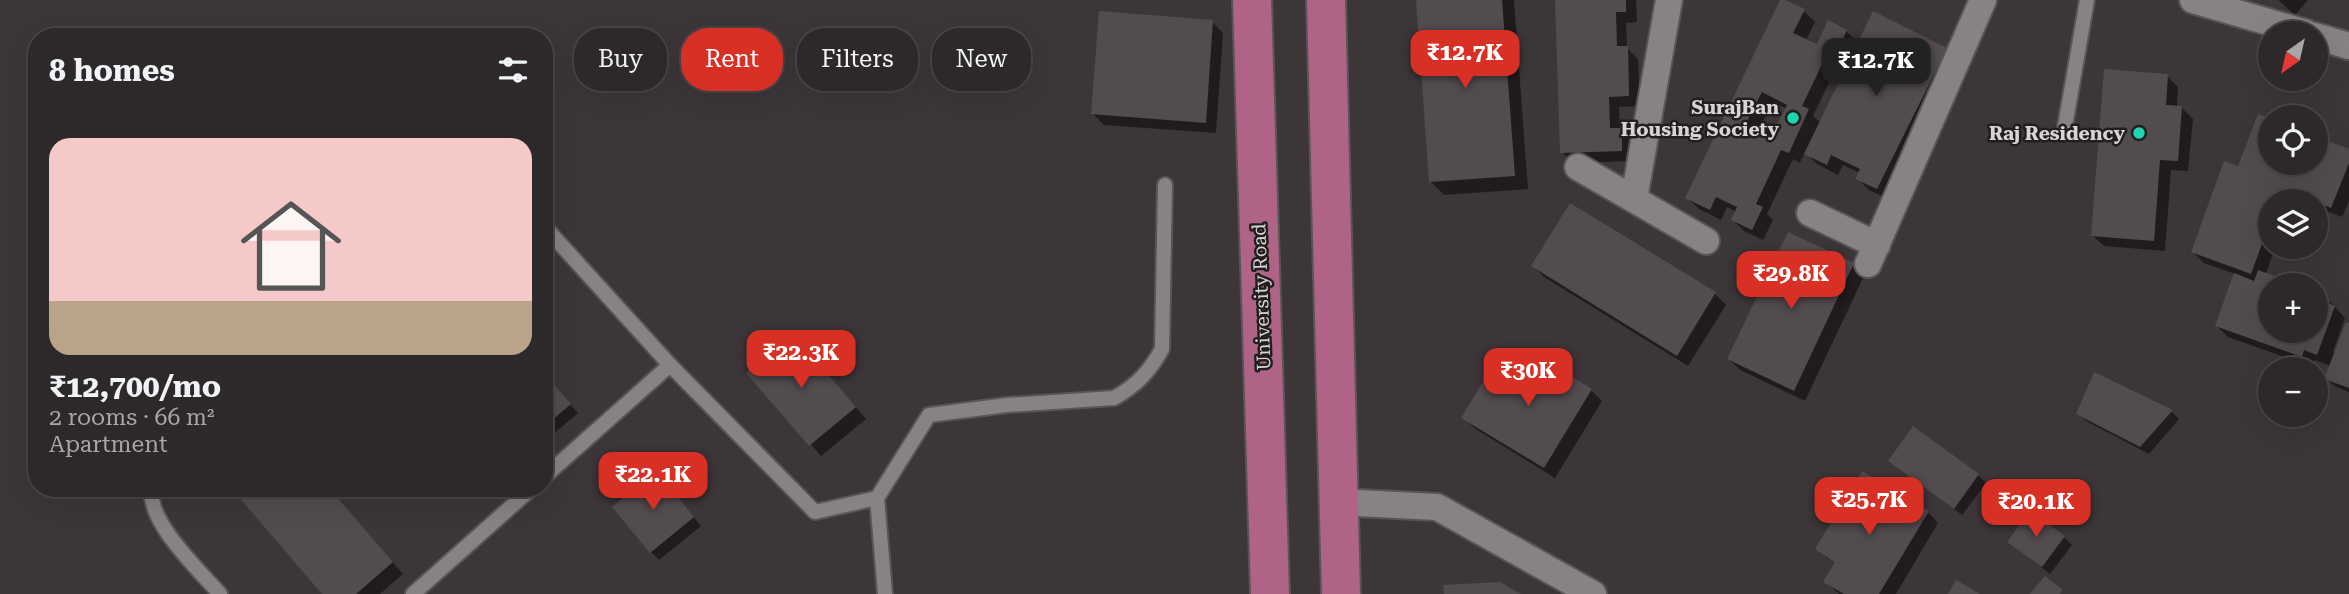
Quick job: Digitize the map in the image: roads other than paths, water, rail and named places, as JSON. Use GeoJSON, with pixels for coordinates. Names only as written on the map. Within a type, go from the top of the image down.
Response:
{"type":"FeatureCollection","features":[{"type":"Feature","properties":{"kind":"main road","name":"University Road"},"geometry":{"type":"LineString","coordinates":[[1251,0],[1270,594]]}},
{"type":"Feature","properties":{"kind":"main road"},"geometry":{"type":"LineString","coordinates":[[1326,0],[1341,594]]}},
{"type":"Feature","properties":{"kind":"street"},"geometry":{"type":"LineString","coordinates":[[1634,199],[1669,0]]}},
{"type":"Feature","properties":{"kind":"street"},"geometry":{"type":"LineString","coordinates":[[1810,213],[1872,255],[1983,0]]}},
{"type":"Feature","properties":{"kind":"street"},"geometry":{"type":"LineString","coordinates":[[2193,0],[2265,21]]}},
{"type":"Feature","properties":{"kind":"street"},"geometry":{"type":"LineString","coordinates":[[2328,40],[2349,46]]}},
{"type":"Feature","properties":{"kind":"street"},"geometry":{"type":"LineString","coordinates":[[1577,167],[1706,241]]}},
{"type":"Feature","properties":{"kind":"street"},"geometry":{"type":"LineString","coordinates":[[1338,502],[1437,508],[1593,594]]}},
{"type":"Feature","properties":{"kind":"lane"},"geometry":{"type":"LineString","coordinates":[[2065,126],[2087,0]]}},
{"type":"Feature","properties":{"kind":"lane"},"geometry":{"type":"LineString","coordinates":[[885,594],[877,498],[929,415],[1007,405],[1114,398],[1128,390],[1146,373],[1162,349],[1166,186]]}},
{"type":"Feature","properties":{"kind":"lane"},"geometry":{"type":"LineString","coordinates":[[553,236],[670,365],[815,512],[877,498]]}},
{"type":"Feature","properties":{"kind":"lane"},"geometry":{"type":"LineString","coordinates":[[553,469],[670,365]]}},
{"type":"Feature","properties":{"kind":"lane"},"geometry":{"type":"LineString","coordinates":[[153,497],[154,512],[220,594]]}},
{"type":"Feature","properties":{"kind":"lane"},"geometry":{"type":"LineString","coordinates":[[413,594],[522,497]]}},
{"type":"Feature","properties":{"kind":"place","name":"SurajBan Housing Society"},"geometry":{"type":"Point","coordinates":[1793,118]}},
{"type":"Feature","properties":{"kind":"place","name":"Raj Residency"},"geometry":{"type":"Point","coordinates":[2139,133]}}]}
